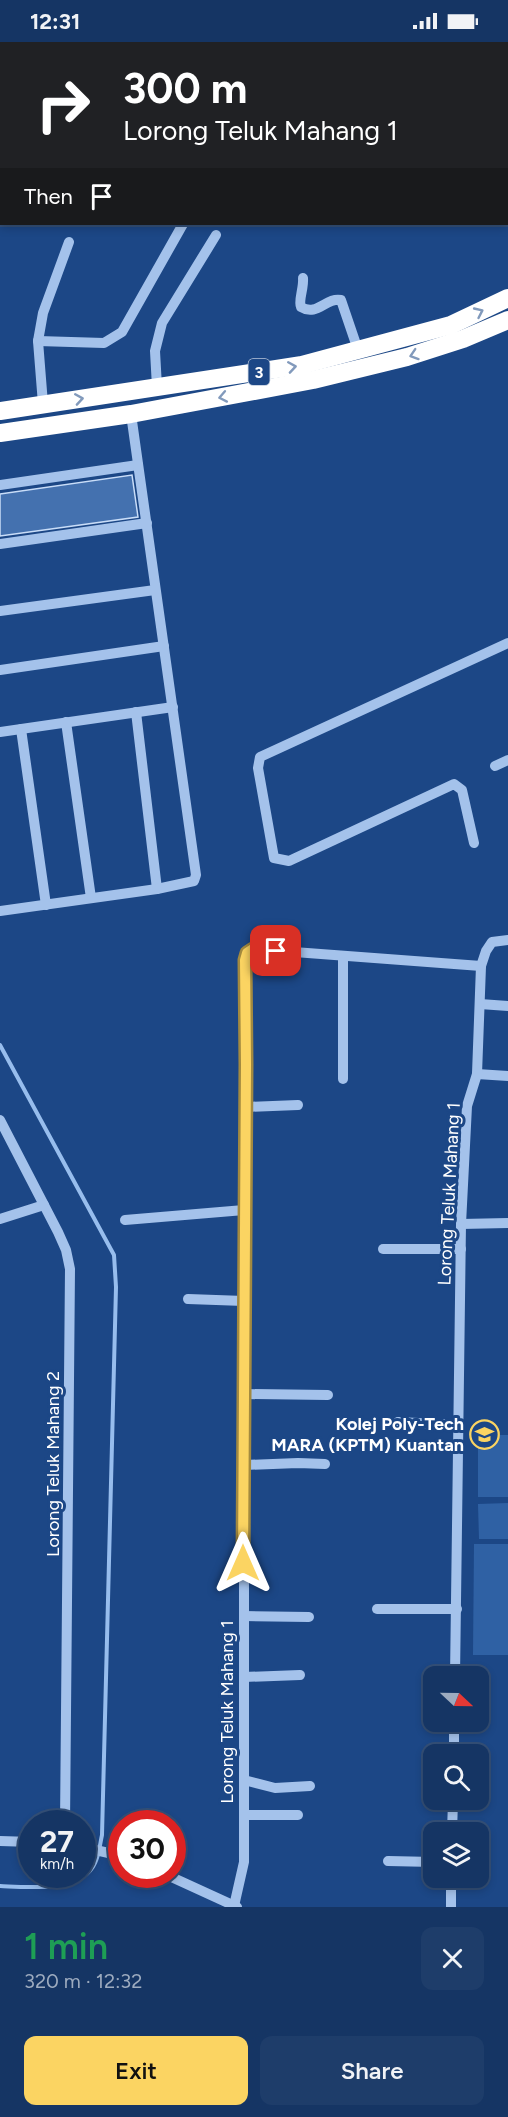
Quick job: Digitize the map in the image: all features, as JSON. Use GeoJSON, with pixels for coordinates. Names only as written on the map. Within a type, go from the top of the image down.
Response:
{"type":"FeatureCollection","features":[{"type":"Feature","properties":{"kind":"highway","name":"3"},"geometry":{"type":"LineString","coordinates":[[0,411],[302,365],[451,325],[508,298]]}},
{"type":"Feature","properties":{"kind":"highway","name":"3"},"geometry":{"type":"LineString","coordinates":[[0,433],[131,414],[313,380],[406,357],[463,339],[508,320]]}},
{"type":"Feature","properties":{"kind":"street"},"geometry":{"type":"LineString","coordinates":[[38,341],[104,343],[122,332],[182,225]]}},
{"type":"Feature","properties":{"kind":"street"},"geometry":{"type":"LineString","coordinates":[[158,387],[155,357],[162,322],[216,235]]}},
{"type":"Feature","properties":{"kind":"street"},"geometry":{"type":"LineString","coordinates":[[43,404],[38,341],[43,313],[69,242]]}},
{"type":"Feature","properties":{"kind":"street"},"geometry":{"type":"LineString","coordinates":[[303,278],[304,289],[299,303],[301,307],[311,310],[337,298],[343,303],[358,350]]}},
{"type":"Feature","properties":{"kind":"street"},"geometry":{"type":"LineString","coordinates":[[0,911],[157,889],[194,881],[196,875],[131,414]]}},
{"type":"Feature","properties":{"kind":"street"},"geometry":{"type":"LineString","coordinates":[[0,485],[138,465]]}},
{"type":"Feature","properties":{"kind":"street"},"geometry":{"type":"LineString","coordinates":[[0,544],[147,523]]}},
{"type":"Feature","properties":{"kind":"street"},"geometry":{"type":"LineString","coordinates":[[0,611],[155,590]]}},
{"type":"Feature","properties":{"kind":"street"},"geometry":{"type":"LineString","coordinates":[[474,843],[462,790],[454,784],[289,861],[274,858],[258,768],[260,757],[508,643]]}},
{"type":"Feature","properties":{"kind":"street"},"geometry":{"type":"LineString","coordinates":[[0,670],[164,646]]}},
{"type":"Feature","properties":{"kind":"street"},"geometry":{"type":"LineString","coordinates":[[0,732],[173,707]]}},
{"type":"Feature","properties":{"kind":"street"},"geometry":{"type":"LineString","coordinates":[[136,712],[157,889]]}},
{"type":"Feature","properties":{"kind":"street"},"geometry":{"type":"LineString","coordinates":[[66,722],[91,898]]}},
{"type":"Feature","properties":{"kind":"street"},"geometry":{"type":"LineString","coordinates":[[21,729],[45,905]]}},
{"type":"Feature","properties":{"kind":"street"},"geometry":{"type":"LineString","coordinates":[[495,766],[508,760]]}},
{"type":"Feature","properties":{"kind":"street"},"geometry":{"type":"LineString","coordinates":[[481,966],[492,942],[508,940]]}},
{"type":"Feature","properties":{"kind":"street","name":"Lorong Teluk Mahang 1"},"geometry":{"type":"LineString","coordinates":[[236,1906],[244,1862],[245,960],[247,953],[253,949],[481,966],[477,1074],[467,1106],[461,1224],[455,1666]]}},
{"type":"Feature","properties":{"kind":"street"},"geometry":{"type":"LineString","coordinates":[[342,956],[343,1079]]}},
{"type":"Feature","properties":{"kind":"street"},"geometry":{"type":"LineString","coordinates":[[480,1004],[508,1006]]}},
{"type":"Feature","properties":{"kind":"street"},"geometry":{"type":"LineString","coordinates":[[477,1074],[508,1076]]}},
{"type":"Feature","properties":{"kind":"street"},"geometry":{"type":"LineString","coordinates":[[246,1107],[298,1105]]}},
{"type":"Feature","properties":{"kind":"street","name":"Lorong Teluk Mahang 2"},"geometry":{"type":"LineString","coordinates":[[0,1120],[66,1250],[70,1269],[65,1810]]}},
{"type":"Feature","properties":{"kind":"street"},"geometry":{"type":"LineString","coordinates":[[0,1219],[44,1205]]}},
{"type":"Feature","properties":{"kind":"street"},"geometry":{"type":"LineString","coordinates":[[125,1220],[244,1210]]}},
{"type":"Feature","properties":{"kind":"street"},"geometry":{"type":"LineString","coordinates":[[461,1224],[508,1223]]}},
{"type":"Feature","properties":{"kind":"street"},"geometry":{"type":"LineString","coordinates":[[384,1249],[461,1250]]}},
{"type":"Feature","properties":{"kind":"street"},"geometry":{"type":"LineString","coordinates":[[188,1299],[244,1300]]}},
{"type":"Feature","properties":{"kind":"street"},"geometry":{"type":"LineString","coordinates":[[244,1394],[328,1395]]}},
{"type":"Feature","properties":{"kind":"street"},"geometry":{"type":"LineString","coordinates":[[398,1422],[459,1425]]}},
{"type":"Feature","properties":{"kind":"street"},"geometry":{"type":"LineString","coordinates":[[244,1465],[326,1464]]}},
{"type":"Feature","properties":{"kind":"street"},"geometry":{"type":"LineString","coordinates":[[377,1609],[457,1609]]}},
{"type":"Feature","properties":{"kind":"street"},"geometry":{"type":"LineString","coordinates":[[244,1616],[309,1617]]}},
{"type":"Feature","properties":{"kind":"street"},"geometry":{"type":"LineString","coordinates":[[244,1677],[300,1675]]}},
{"type":"Feature","properties":{"kind":"street"},"geometry":{"type":"LineString","coordinates":[[244,1780],[275,1788],[310,1786]]}},
{"type":"Feature","properties":{"kind":"street"},"geometry":{"type":"LineString","coordinates":[[244,1815],[298,1815]]}},
{"type":"Feature","properties":{"kind":"street"},"geometry":{"type":"LineString","coordinates":[[0,1840],[18,1841]]}},
{"type":"Feature","properties":{"kind":"street"},"geometry":{"type":"LineString","coordinates":[[388,1861],[423,1862]]}},
{"type":"Feature","properties":{"kind":"street"},"geometry":{"type":"LineString","coordinates":[[186,1884],[236,1906]]}},
{"type":"Feature","properties":{"kind":"street"},"geometry":{"type":"LineString","coordinates":[[451,1888],[451,1907]]}},
{"type":"Feature","properties":{"kind":"shaded area"},"geometry":{"type":"Polygon","coordinates":[[[478,1435],[508,1435],[508,1497],[478,1497],[478,1435]]]}},
{"type":"Feature","properties":{"kind":"shaded area"},"geometry":{"type":"Polygon","coordinates":[[[508,1503],[508,1539],[479,1539],[478,1504],[508,1503]]]}},
{"type":"Feature","properties":{"kind":"shaded area"},"geometry":{"type":"Polygon","coordinates":[[[474,1544],[508,1544],[508,1655],[473,1655],[474,1544]]]}},
{"type":"Feature","properties":{"kind":"building"},"geometry":{"type":"Polygon","coordinates":[[[132,475],[138,517],[0,536],[0,494],[132,475]]]}},
{"type":"Feature","properties":{"kind":"waterway"},"geometry":{"type":"LineString","coordinates":[[0,1045],[114,1255],[116,1287],[102,1835],[98,1857],[88,1873],[66,1884],[38,1887],[0,1886]]}},
{"type":"Feature","properties":{"kind":"place","name":"Kolej Poly-Tech MARA (KPTM) Kuantan"},"geometry":{"type":"Point","coordinates":[485,1434]}},
{"type":"Feature","properties":{"kind":"route"},"geometry":{"type":"LineString","coordinates":[[243,1563],[245,960],[247,953],[253,949],[276,951]]}}]}
